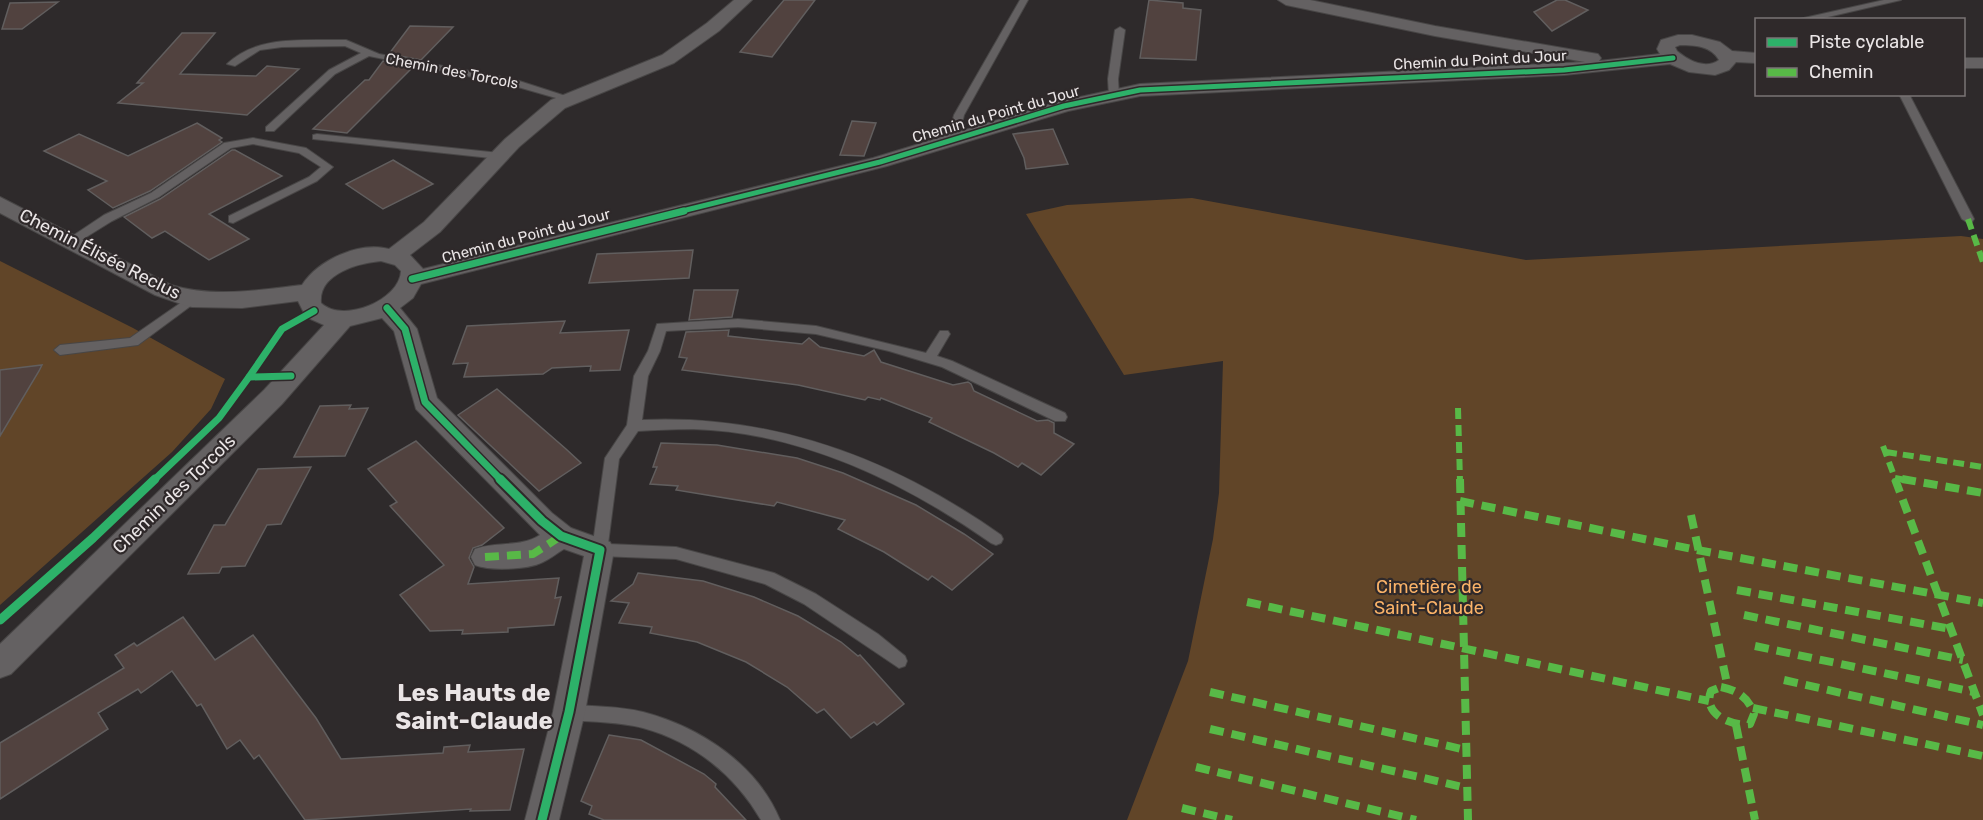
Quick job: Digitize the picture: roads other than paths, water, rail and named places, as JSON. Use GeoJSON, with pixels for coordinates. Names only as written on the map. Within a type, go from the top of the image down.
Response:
{"type":"FeatureCollection","features":[{"type":"Feature","properties":{"kind":"street"},"geometry":{"type":"LineString","coordinates":[[394,256],[432,227],[512,143],[558,104],[668,59],[713,27],[744,0]]}},
{"type":"Feature","properties":{"kind":"street"},"geometry":{"type":"LineString","coordinates":[[1286,0],[1435,31],[1627,64]]}},
{"type":"Feature","properties":{"kind":"street"},"geometry":{"type":"LineString","coordinates":[[1727,56],[1726,65],[1712,69],[1691,67],[1673,58],[1666,49],[1667,45],[1678,40],[1707,43],[1727,56],[1755,58]]}},
{"type":"Feature","properties":{"kind":"street"},"geometry":{"type":"LineString","coordinates":[[1552,51],[1564,70]]}},
{"type":"Feature","properties":{"kind":"street","name":"Chemin du Point du Jour"},"geometry":{"type":"LineString","coordinates":[[412,279],[880,162],[1064,106],[1140,90],[1564,70],[1673,58]]}},
{"type":"Feature","properties":{"kind":"street"},"geometry":{"type":"LineString","coordinates":[[1965,63],[1983,63]]}},
{"type":"Feature","properties":{"kind":"street","name":"Chemin Élisée Reclus"},"geometry":{"type":"LineString","coordinates":[[0,204],[164,290],[192,299],[242,300],[309,292]]}},
{"type":"Feature","properties":{"kind":"street"},"geometry":{"type":"LineString","coordinates":[[367,255],[394,256],[406,261],[412,269],[412,279],[408,289],[387,308],[357,318],[342,320],[318,315],[311,309],[308,301],[309,292],[324,273],[337,265],[367,255]]}},
{"type":"Feature","properties":{"kind":"street"},"geometry":{"type":"LineString","coordinates":[[387,308],[405,328],[425,402],[542,521],[561,536],[600,550],[569,712],[542,820]]}},
{"type":"Feature","properties":{"kind":"street","name":"Chemin des Torcols"},"geometry":{"type":"LineString","coordinates":[[0,664],[273,397],[342,320]]}},
{"type":"Feature","properties":{"kind":"street"},"geometry":{"type":"LineString","coordinates":[[485,557],[533,554],[561,536]]}},
{"type":"Feature","properties":{"kind":"lane"},"geometry":{"type":"LineString","coordinates":[[953,140],[959,115],[1024,0]]}},
{"type":"Feature","properties":{"kind":"lane"},"geometry":{"type":"LineString","coordinates":[[1809,18],[1897,0]]}},
{"type":"Feature","properties":{"kind":"lane"},"geometry":{"type":"LineString","coordinates":[[1114,96],[1113,79],[1120,30]]}},
{"type":"Feature","properties":{"kind":"lane","name":"Chemin des Torcols"},"geometry":{"type":"LineString","coordinates":[[232,64],[257,48],[282,44],[346,43],[402,62],[513,82],[570,99]]}},
{"type":"Feature","properties":{"kind":"lane"},"geometry":{"type":"LineString","coordinates":[[270,129],[332,72],[368,52]]}},
{"type":"Feature","properties":{"kind":"lane"},"geometry":{"type":"LineString","coordinates":[[1905,96],[1968,219]]}},
{"type":"Feature","properties":{"kind":"lane"},"geometry":{"type":"LineString","coordinates":[[317,137],[500,156]]}},
{"type":"Feature","properties":{"kind":"lane"},"geometry":{"type":"LineString","coordinates":[[71,241],[108,218],[155,195],[228,145],[253,141],[302,150],[328,166],[314,179],[233,219]]}},
{"type":"Feature","properties":{"kind":"lane"},"geometry":{"type":"LineString","coordinates":[[60,350],[133,342],[192,299]]}},
{"type":"Feature","properties":{"kind":"lane"},"geometry":{"type":"LineString","coordinates":[[898,661],[854,627],[810,599],[769,578],[676,553],[600,550],[612,458],[634,426],[641,376],[654,351],[661,327],[738,323],[773,324],[816,330],[948,364],[1060,417]]}},
{"type":"Feature","properties":{"kind":"lane"},"geometry":{"type":"LineString","coordinates":[[929,359],[944,333]]}},
{"type":"Feature","properties":{"kind":"lane"},"geometry":{"type":"LineString","coordinates":[[634,426],[695,424],[774,436],[846,457],[897,479],[970,519],[996,539]]}},
{"type":"Feature","properties":{"kind":"lane"},"geometry":{"type":"LineString","coordinates":[[569,712],[642,720],[687,737],[722,758],[755,792],[771,820]]}},
{"type":"Feature","properties":{"kind":"district","name":"Les Hauts de Saint-Claude"},"geometry":{"type":"Point","coordinates":[474,707]}},
{"type":"Feature","properties":{"kind":"park label","name":"Cimetière de Saint-Claude"},"geometry":{"type":"Point","coordinates":[1429,597]}}]}
